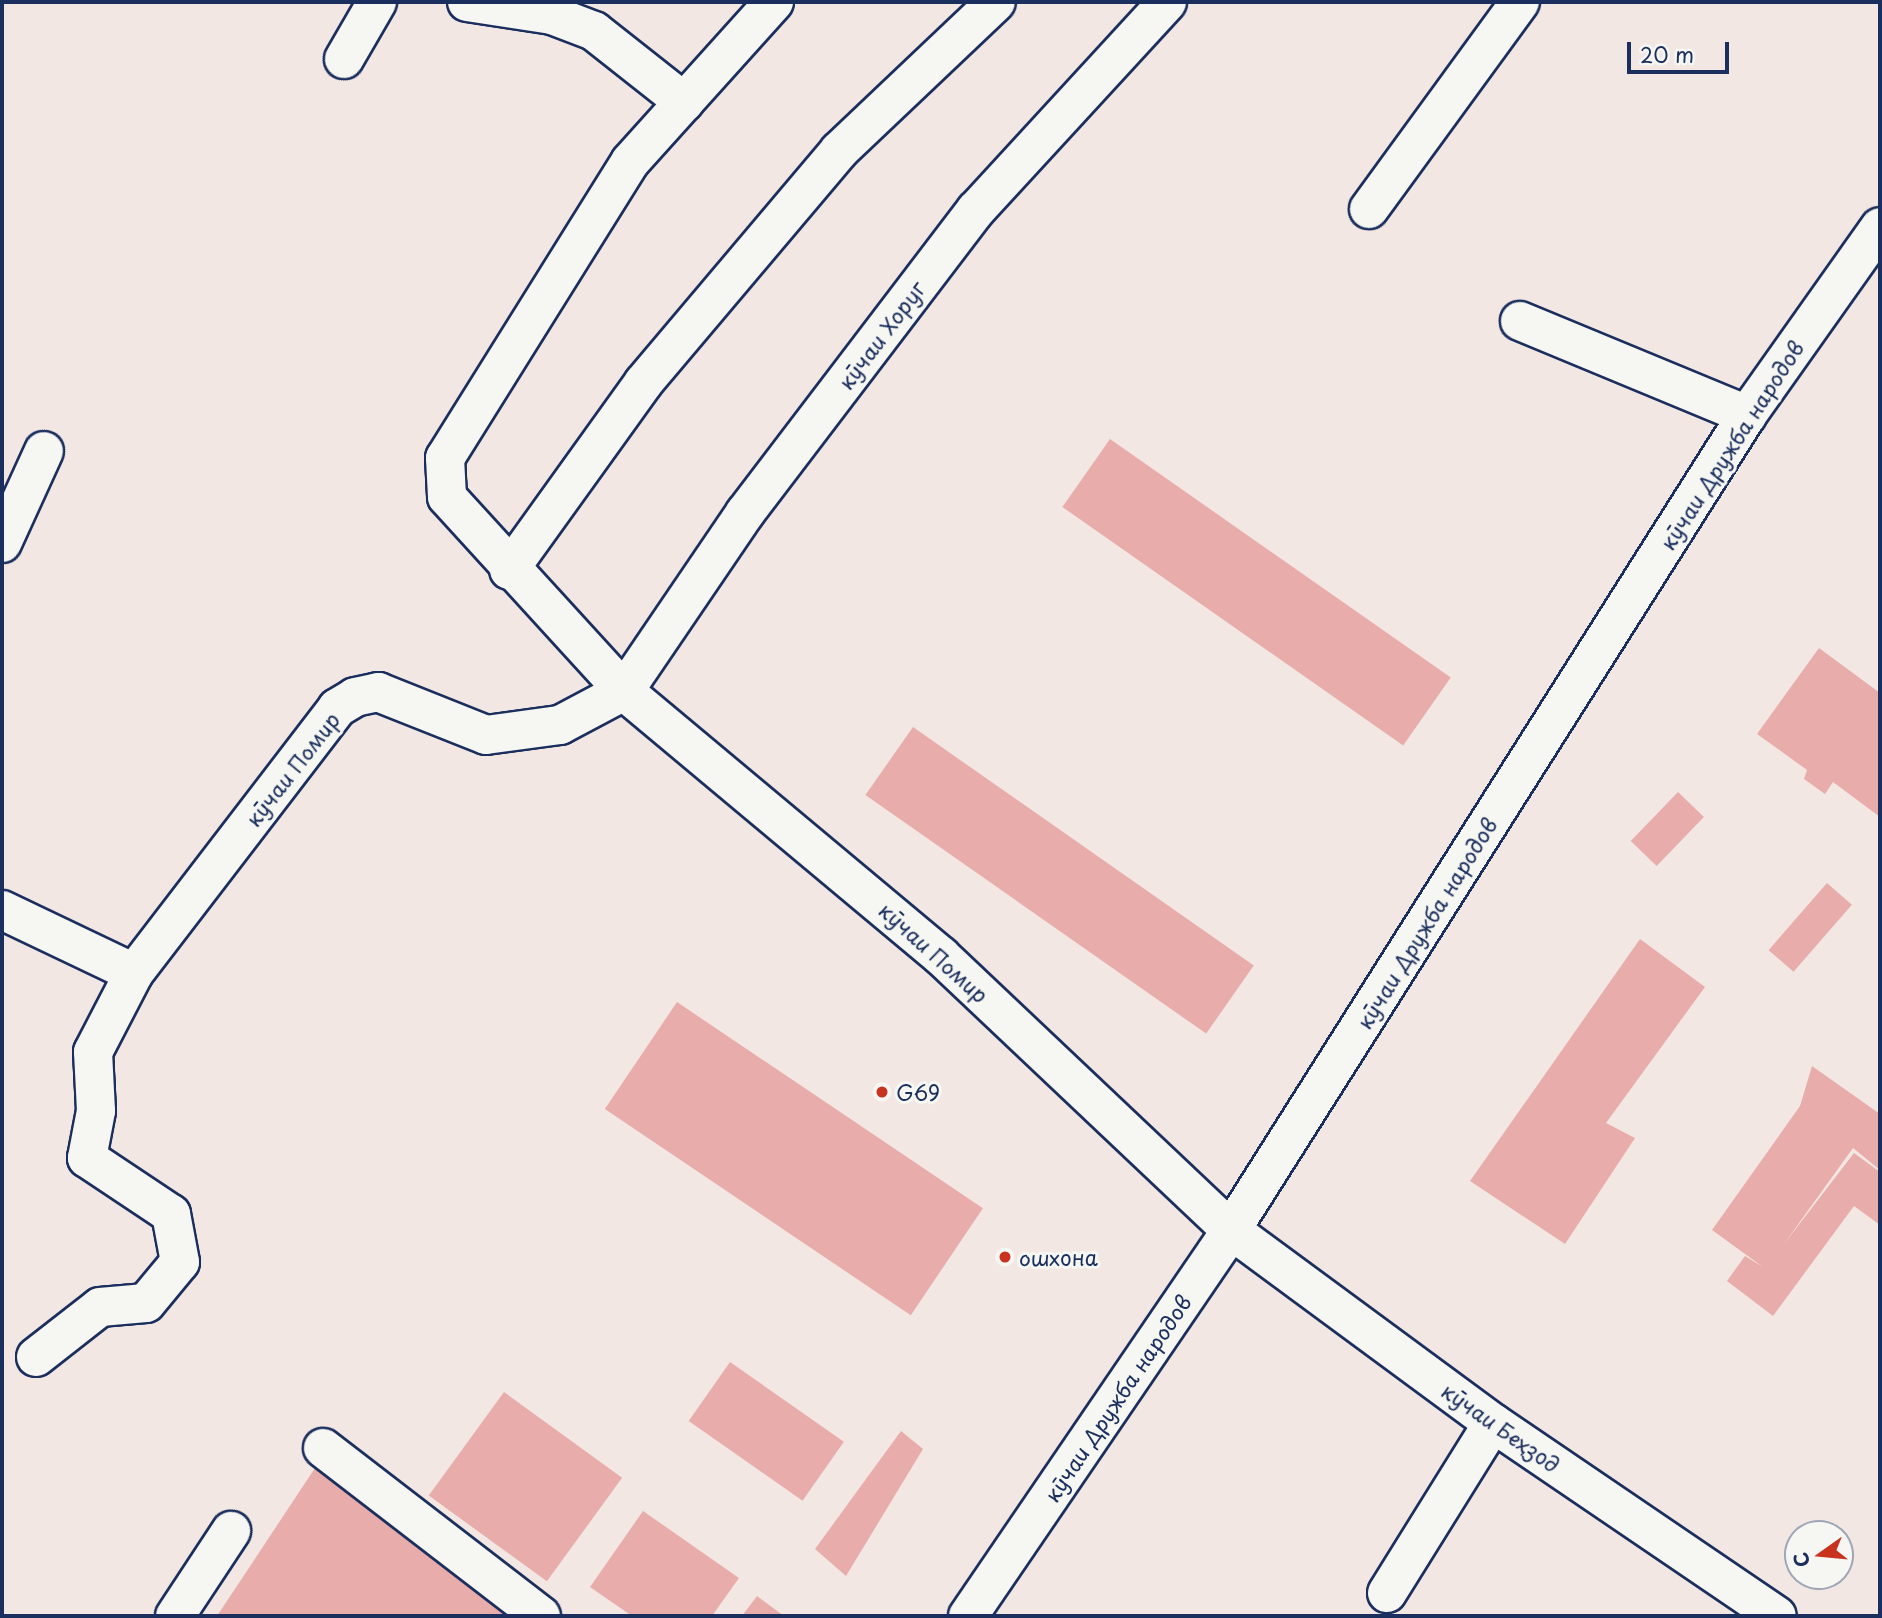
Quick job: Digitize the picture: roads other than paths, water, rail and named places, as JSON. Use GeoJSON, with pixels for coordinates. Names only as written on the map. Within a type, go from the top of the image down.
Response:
{"type":"FeatureCollection","features":[{"type":"Feature","properties":{"kind":"street"},"geometry":{"type":"LineString","coordinates":[[344,59],[377,2]]}},
{"type":"Feature","properties":{"kind":"street"},"geometry":{"type":"LineString","coordinates":[[467,2],[554,8],[594,31],[684,102],[774,2]]}},
{"type":"Feature","properties":{"kind":"street"},"geometry":{"type":"LineString","coordinates":[[509,570],[644,382],[839,151],[996,2]]}},
{"type":"Feature","properties":{"kind":"street","name":"кӯчаи Хоруг"},"geometry":{"type":"LineString","coordinates":[[624,691],[745,513],[976,210],[1167,2]]}},
{"type":"Feature","properties":{"kind":"street"},"geometry":{"type":"LineString","coordinates":[[1369,209],[1520,2]]}},
{"type":"Feature","properties":{"kind":"street","name":"кӯчаи Помир"},"geometry":{"type":"LineString","coordinates":[[684,102],[631,162],[444,458],[447,496],[509,570],[624,691],[941,957],[1231,1230]]}},
{"type":"Feature","properties":{"kind":"street","name":"кӯчаи Дружба народов"},"geometry":{"type":"LineString","coordinates":[[968,1616],[1231,1230],[1748,415],[1880,228]]}},
{"type":"Feature","properties":{"kind":"street"},"geometry":{"type":"LineString","coordinates":[[1520,321],[1748,415]]}},
{"type":"Feature","properties":{"kind":"street"},"geometry":{"type":"LineString","coordinates":[[2,542],[44,452]]}},
{"type":"Feature","properties":{"kind":"street","name":"кӯчаи Помир"},"geometry":{"type":"LineString","coordinates":[[36,1357],[100,1307],[146,1303],[180,1262],[171,1214],[87,1158],[96,1111],[93,1052],[134,973],[337,708],[355,697],[377,692],[486,735],[560,725],[624,691]]}},
{"type":"Feature","properties":{"kind":"street"},"geometry":{"type":"LineString","coordinates":[[2,910],[134,973]]}},
{"type":"Feature","properties":{"kind":"street","name":"кӯчаи Беҳзод"},"geometry":{"type":"LineString","coordinates":[[1231,1230],[1493,1423],[1777,1616]]}},
{"type":"Feature","properties":{"kind":"street"},"geometry":{"type":"LineString","coordinates":[[1387,1593],[1493,1423]]}},
{"type":"Feature","properties":{"kind":"street"},"geometry":{"type":"LineString","coordinates":[[323,1448],[541,1616]]}},
{"type":"Feature","properties":{"kind":"street"},"geometry":{"type":"LineString","coordinates":[[175,1616],[231,1531]]}},
{"type":"Feature","properties":{"kind":"place","name":"G69"},"geometry":{"type":"Point","coordinates":[882,1092]}},
{"type":"Feature","properties":{"kind":"place","name":"ошхона"},"geometry":{"type":"Point","coordinates":[1005,1257]}}]}
